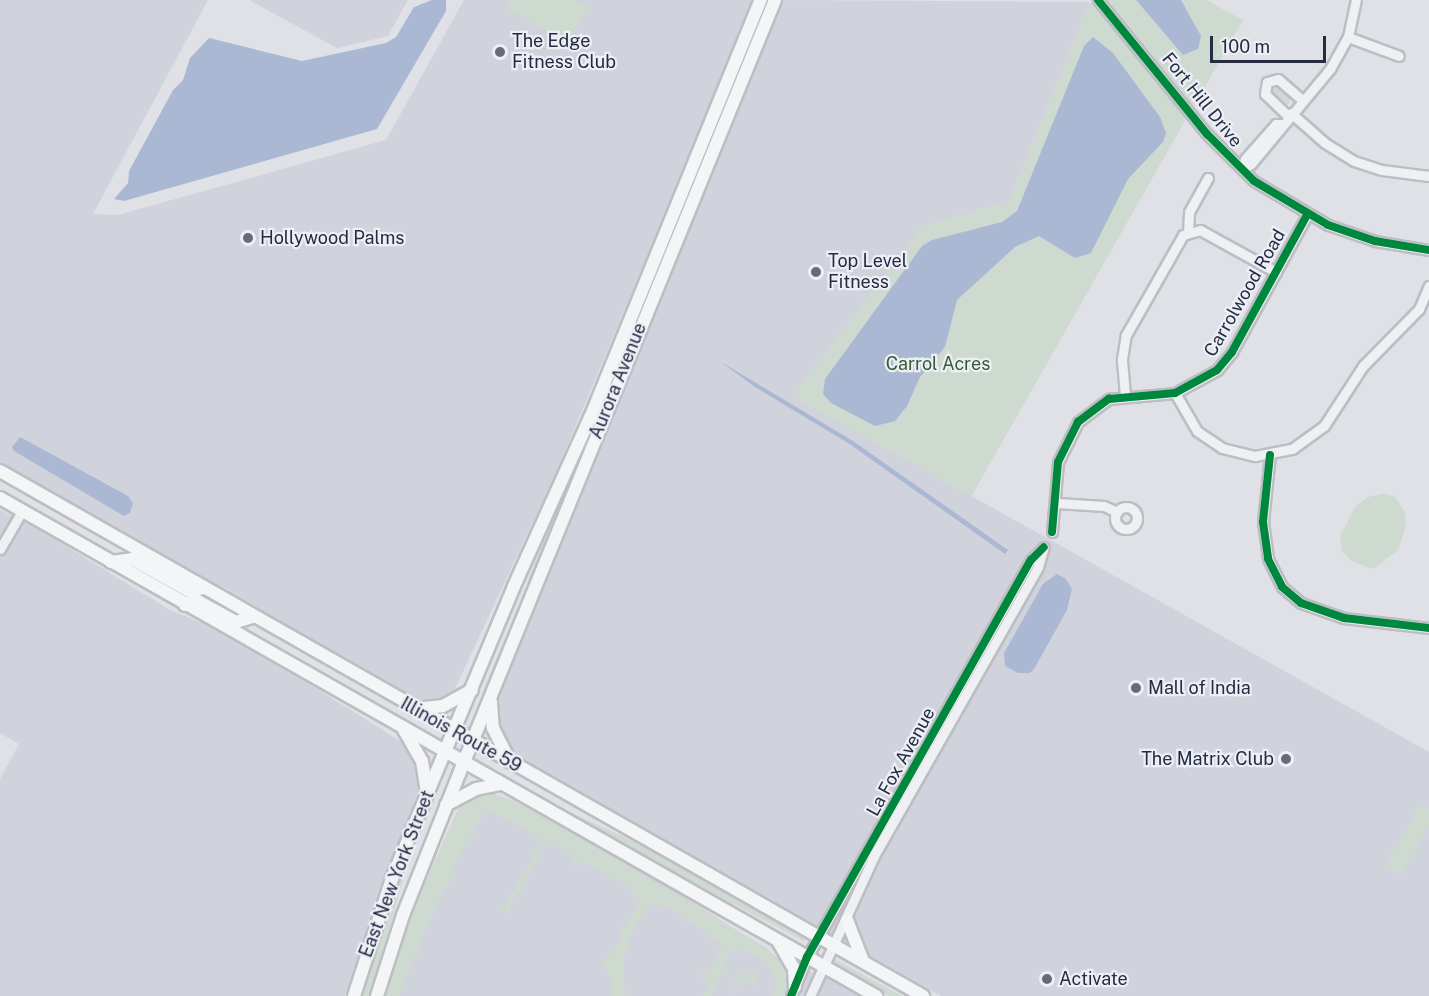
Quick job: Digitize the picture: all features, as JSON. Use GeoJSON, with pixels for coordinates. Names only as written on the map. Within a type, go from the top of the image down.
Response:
{"type":"FeatureCollection","features":[{"type":"Feature","properties":{"kind":"main road","name":"Aurora Avenue"},"geometry":{"type":"LineString","coordinates":[[444,753],[590,418],[761,0]]}},
{"type":"Feature","properties":{"kind":"main road","name":"Aurora Avenue"},"geometry":{"type":"LineString","coordinates":[[463,764],[775,0]]}},
{"type":"Feature","properties":{"kind":"main road","name":"Illinois Route 59"},"geometry":{"type":"LineString","coordinates":[[0,471],[252,617],[923,996]]}},
{"type":"Feature","properties":{"kind":"main road","name":"Illinois Route 59"},"geometry":{"type":"LineString","coordinates":[[0,498],[463,764],[876,996]]}},
{"type":"Feature","properties":{"kind":"main road"},"geometry":{"type":"LineString","coordinates":[[111,562],[132,559],[189,591],[202,588]]}},
{"type":"Feature","properties":{"kind":"main road"},"geometry":{"type":"LineString","coordinates":[[185,604],[196,600],[236,622],[252,617]]}},
{"type":"Feature","properties":{"kind":"main road"},"geometry":{"type":"LineString","coordinates":[[415,709],[443,706],[472,690]]}},
{"type":"Feature","properties":{"kind":"main road"},"geometry":{"type":"LineString","coordinates":[[490,700],[493,728],[510,762]]}},
{"type":"Feature","properties":{"kind":"main road"},"geometry":{"type":"LineString","coordinates":[[403,729],[422,761],[427,794]]}},
{"type":"Feature","properties":{"kind":"main road","name":"East New York Street"},"geometry":{"type":"LineString","coordinates":[[354,996],[381,906],[444,753]]}},
{"type":"Feature","properties":{"kind":"main road","name":"East New York Street"},"geometry":{"type":"LineString","coordinates":[[377,996],[463,764]]}},
{"type":"Feature","properties":{"kind":"main road"},"geometry":{"type":"LineString","coordinates":[[446,805],[476,789],[499,784]]}},
{"type":"Feature","properties":{"kind":"main road"},"geometry":{"type":"LineString","coordinates":[[847,920],[864,962]]}},
{"type":"Feature","properties":{"kind":"main road"},"geometry":{"type":"LineString","coordinates":[[777,940],[794,969],[793,992]]}},
{"type":"Feature","properties":{"kind":"street","name":"Fort Hill Drive"},"geometry":{"type":"LineString","coordinates":[[1098,0],[1123,25],[1207,134],[1242,169],[1273,195],[1307,215],[1358,236],[1429,250]]}},
{"type":"Feature","properties":{"kind":"street"},"geometry":{"type":"LineString","coordinates":[[1242,169],[1251,164],[1330,69],[1347,37],[1356,0]]}},
{"type":"Feature","properties":{"kind":"street"},"geometry":{"type":"LineString","coordinates":[[1347,37],[1399,56]]}},
{"type":"Feature","properties":{"kind":"street"},"geometry":{"type":"LineString","coordinates":[[1302,100],[1278,79],[1267,82],[1265,94],[1287,118],[1331,148],[1354,161],[1382,170],[1429,176]]}},
{"type":"Feature","properties":{"kind":"street"},"geometry":{"type":"LineString","coordinates":[[1188,232],[1189,212],[1208,178]]}},
{"type":"Feature","properties":{"kind":"street","name":"Carrolwood Road"},"geometry":{"type":"LineString","coordinates":[[1052,532],[1057,502],[1058,462],[1070,432],[1092,408],[1125,395],[1175,393],[1206,379],[1225,362],[1307,215]]}},
{"type":"Feature","properties":{"kind":"street"},"geometry":{"type":"LineString","coordinates":[[1125,395],[1122,359],[1129,328],[1177,242],[1188,232],[1205,232],[1276,272]]}},
{"type":"Feature","properties":{"kind":"street"},"geometry":{"type":"LineString","coordinates":[[1175,393],[1188,420],[1215,445],[1235,453],[1270,455],[1303,443],[1323,428],[1363,366],[1424,311],[1429,286]]}},
{"type":"Feature","properties":{"kind":"street"},"geometry":{"type":"LineString","coordinates":[[1270,455],[1263,522],[1268,559],[1282,587],[1301,603],[1334,615],[1429,628]]}},
{"type":"Feature","properties":{"kind":"street"},"geometry":{"type":"LineString","coordinates":[[1057,502],[1104,506],[1117,512]]}},
{"type":"Feature","properties":{"kind":"street"},"geometry":{"type":"LineString","coordinates":[[0,549],[22,510]]}},
{"type":"Feature","properties":{"kind":"street","name":"La Fox Avenue"},"geometry":{"type":"LineString","coordinates":[[793,992],[807,957],[1031,560],[1044,548],[1038,567],[874,856],[847,920],[822,966],[810,996]]}},
{"type":"Feature","properties":{"kind":"shaded area"},"geometry":{"type":"Polygon","coordinates":[[[0,0],[208,0],[93,214],[118,215],[386,140],[464,0],[755,0],[554,477],[451,697],[429,704],[398,692],[225,588],[190,573],[0,464],[0,0]]]}},
{"type":"Feature","properties":{"kind":"shaded area"},"geometry":{"type":"Polygon","coordinates":[[[249,0],[408,0],[388,36],[337,48],[249,0]]]}},
{"type":"Feature","properties":{"kind":"shaded area"},"geometry":{"type":"Polygon","coordinates":[[[779,0],[1090,2],[1009,201],[922,227],[793,396],[1429,752],[1429,996],[941,996],[505,749],[493,708],[779,0]]]}},
{"type":"Feature","properties":{"kind":"shaded area"},"geometry":{"type":"Polygon","coordinates":[[[0,510],[35,527],[170,610],[205,624],[306,682],[408,746],[420,764],[420,785],[345,996],[0,996],[0,779],[19,744],[0,733],[0,510]]]}},
{"type":"Feature","properties":{"kind":"shaded area"},"geometry":{"type":"Polygon","coordinates":[[[493,793],[526,807],[672,888],[785,963],[836,980],[864,996],[385,996],[410,916],[461,803],[493,793]]]}},
{"type":"Feature","properties":{"kind":"green space"},"geometry":{"type":"Polygon","coordinates":[[[510,0],[576,0],[589,7],[568,43],[506,8],[510,0]]]}},
{"type":"Feature","properties":{"kind":"green space"},"geometry":{"type":"Polygon","coordinates":[[[1108,0],[1206,0],[1243,20],[1194,106],[1108,0]]]}},
{"type":"Feature","properties":{"kind":"green space","name":"Carrol Acres"},"geometry":{"type":"Polygon","coordinates":[[[1090,2],[1124,39],[1186,119],[971,497],[793,396],[922,226],[1009,201],[1090,2]]]}},
{"type":"Feature","properties":{"kind":"green space"},"geometry":{"type":"Polygon","coordinates":[[[1276,84],[1291,97],[1289,104],[1283,105],[1268,91],[1270,85],[1276,84]]]}},
{"type":"Feature","properties":{"kind":"green space"},"geometry":{"type":"Polygon","coordinates":[[[574,464],[566,494],[530,584],[527,583],[574,464]]]}},
{"type":"Feature","properties":{"kind":"green space"},"geometry":{"type":"Polygon","coordinates":[[[1383,494],[1394,496],[1405,512],[1406,525],[1398,550],[1373,569],[1353,562],[1342,551],[1340,536],[1356,506],[1368,497],[1383,494]]]}},
{"type":"Feature","properties":{"kind":"green space"},"geometry":{"type":"Polygon","coordinates":[[[484,791],[512,800],[557,824],[767,948],[789,971],[786,996],[772,996],[777,982],[770,980],[774,973],[765,961],[739,948],[738,953],[731,951],[712,996],[703,996],[708,984],[699,975],[701,971],[708,975],[723,944],[662,904],[659,907],[651,902],[630,937],[628,953],[623,954],[625,996],[612,996],[610,976],[600,960],[610,955],[623,931],[617,932],[625,927],[640,901],[632,894],[633,890],[577,858],[578,866],[572,862],[575,857],[547,841],[544,846],[540,844],[542,839],[492,811],[489,815],[484,813],[452,869],[456,874],[438,900],[399,996],[385,996],[410,916],[461,803],[484,791]]]}},
{"type":"Feature","properties":{"kind":"green space"},"geometry":{"type":"Polygon","coordinates":[[[1420,804],[1429,809],[1429,826],[1401,875],[1385,866],[1420,804]]]}},
{"type":"Feature","properties":{"kind":"green space"},"geometry":{"type":"Polygon","coordinates":[[[565,810],[640,844],[804,936],[805,942],[625,846],[565,810]]]}},
{"type":"Feature","properties":{"kind":"green space"},"geometry":{"type":"Polygon","coordinates":[[[531,848],[545,857],[539,856],[525,881],[530,884],[523,885],[509,909],[513,914],[498,909],[500,905],[504,907],[535,853],[531,848]]]}},
{"type":"Feature","properties":{"kind":"green space"},"geometry":{"type":"Polygon","coordinates":[[[402,871],[405,873],[370,996],[362,996],[402,871]]]}},
{"type":"Feature","properties":{"kind":"green space"},"geometry":{"type":"Polygon","coordinates":[[[834,960],[902,996],[889,996],[836,966],[834,960]]]}},
{"type":"Feature","properties":{"kind":"green space"},"geometry":{"type":"Polygon","coordinates":[[[749,969],[757,976],[754,985],[741,980],[731,996],[739,972],[749,969]]]}},
{"type":"Feature","properties":{"kind":"water"},"geometry":{"type":"Polygon","coordinates":[[[432,0],[446,0],[446,11],[377,129],[124,201],[114,199],[128,183],[129,171],[173,90],[183,80],[190,58],[209,38],[302,61],[386,43],[396,37],[414,7],[432,0]]]}},
{"type":"Feature","properties":{"kind":"water"},"geometry":{"type":"Polygon","coordinates":[[[1136,0],[1181,0],[1201,36],[1198,49],[1183,55],[1136,0]]]}},
{"type":"Feature","properties":{"kind":"water"},"geometry":{"type":"Polygon","coordinates":[[[1093,37],[1113,53],[1160,117],[1166,133],[1163,142],[1128,179],[1091,253],[1075,258],[1039,236],[1015,247],[957,300],[945,347],[920,377],[907,406],[895,421],[875,426],[831,403],[823,394],[825,379],[922,246],[932,240],[1002,222],[1017,211],[1084,46],[1093,37]]]}},
{"type":"Feature","properties":{"kind":"water"},"geometry":{"type":"Polygon","coordinates":[[[721,362],[853,441],[1008,550],[1005,554],[848,443],[755,387],[721,362]]]}},
{"type":"Feature","properties":{"kind":"water"},"geometry":{"type":"Polygon","coordinates":[[[20,437],[128,496],[133,503],[130,513],[124,516],[14,451],[12,447],[20,437]]]}},
{"type":"Feature","properties":{"kind":"water"},"geometry":{"type":"Polygon","coordinates":[[[1057,574],[1066,579],[1072,589],[1067,610],[1034,669],[1030,673],[1018,673],[1005,666],[1004,653],[1043,584],[1057,574]]]}},
{"type":"Feature","properties":{"kind":"cycle path"},"geometry":{"type":"LineString","coordinates":[[1098,0],[1207,134],[1254,181],[1328,225],[1375,241],[1429,250]]}},
{"type":"Feature","properties":{"kind":"cycle path"},"geometry":{"type":"LineString","coordinates":[[1052,532],[1058,462],[1078,422],[1109,399],[1175,393],[1217,370],[1232,352],[1307,215]]}},
{"type":"Feature","properties":{"kind":"cycle path"},"geometry":{"type":"LineString","coordinates":[[1270,455],[1263,522],[1268,559],[1282,587],[1301,603],[1344,618],[1429,628]]}},
{"type":"Feature","properties":{"kind":"cycle path"},"geometry":{"type":"LineString","coordinates":[[791,996],[807,957],[1031,560],[1044,547]]}},
{"type":"Feature","properties":{"kind":"place","name":"The Edge Fitness Club"},"geometry":{"type":"Point","coordinates":[500,52]}},
{"type":"Feature","properties":{"kind":"place","name":"Hollywood Palms"},"geometry":{"type":"Point","coordinates":[248,238]}},
{"type":"Feature","properties":{"kind":"place","name":"Top Level Fitness"},"geometry":{"type":"Point","coordinates":[816,272]}},
{"type":"Feature","properties":{"kind":"place","name":"Mall of India"},"geometry":{"type":"Point","coordinates":[1136,688]}},
{"type":"Feature","properties":{"kind":"place","name":"The Matrix Club"},"geometry":{"type":"Point","coordinates":[1286,759]}},
{"type":"Feature","properties":{"kind":"place","name":"Activate"},"geometry":{"type":"Point","coordinates":[1047,979]}}]}
